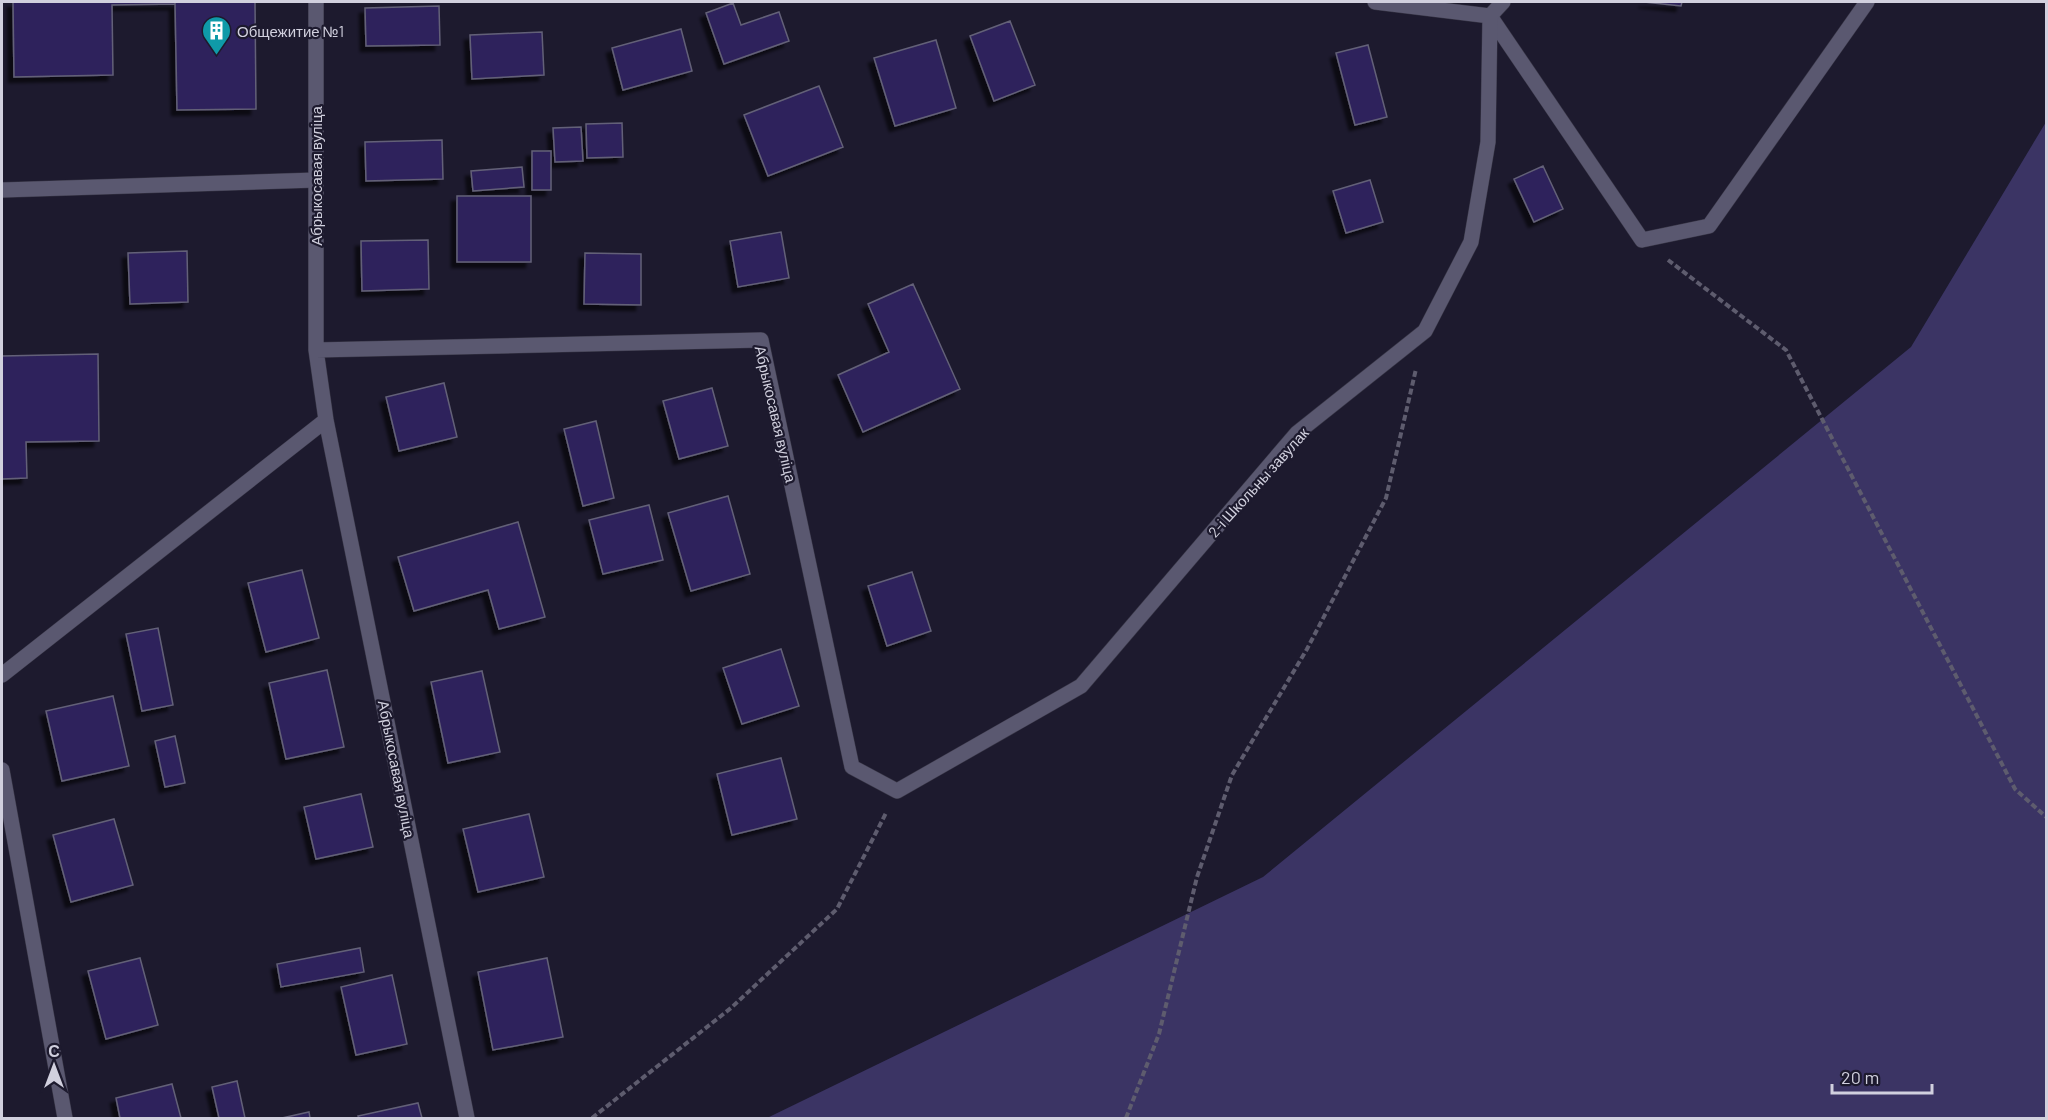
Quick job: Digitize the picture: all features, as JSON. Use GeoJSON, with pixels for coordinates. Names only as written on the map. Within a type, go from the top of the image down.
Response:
{"type":"FeatureCollection","features":[{"type":"Feature","properties":{"kind":"street","name":"Абрыкосавая вуліца"},"geometry":{"type":"LineString","coordinates":[[316,2],[316,350],[326,420],[468,1119]]}},
{"type":"Feature","properties":{"kind":"street"},"geometry":{"type":"LineString","coordinates":[[1375,2],[1490,16]]}},
{"type":"Feature","properties":{"kind":"street"},"geometry":{"type":"LineString","coordinates":[[1478,2],[1490,16],[1642,240],[1709,226],[1867,2]]}},
{"type":"Feature","properties":{"kind":"street"},"geometry":{"type":"LineString","coordinates":[[1490,16],[1503,2]]}},
{"type":"Feature","properties":{"kind":"street","name":"2-і Школьны завулак"},"geometry":{"type":"LineString","coordinates":[[897,791],[1081,686],[1297,434],[1425,331],[1472,242],[1488,142],[1490,16]]}},
{"type":"Feature","properties":{"kind":"street"},"geometry":{"type":"LineString","coordinates":[[2,190],[316,180]]}},
{"type":"Feature","properties":{"kind":"street","name":"Абрыкосавая вуліца"},"geometry":{"type":"LineString","coordinates":[[316,350],[761,340],[852,767],[897,791]]}},
{"type":"Feature","properties":{"kind":"street"},"geometry":{"type":"LineString","coordinates":[[2,675],[326,420]]}},
{"type":"Feature","properties":{"kind":"street"},"geometry":{"type":"LineString","coordinates":[[2,770],[65,1119]]}},
{"type":"Feature","properties":{"kind":"path"},"geometry":{"type":"LineString","coordinates":[[1642,240],[1786,350],[2015,789],[2046,817]]}},
{"type":"Feature","properties":{"kind":"path"},"geometry":{"type":"LineString","coordinates":[[1126,1119],[1160,1034],[1197,877],[1232,775],[1307,650],[1386,498],[1425,331]]}},
{"type":"Feature","properties":{"kind":"path"},"geometry":{"type":"LineString","coordinates":[[592,1119],[731,1008],[837,909],[897,791]]}},
{"type":"Feature","properties":{"kind":"shaded area"},"geometry":{"type":"Polygon","coordinates":[[[2046,122],[2046,1118],[767,1118],[1263,877],[1911,347],[2046,122]]]}},
{"type":"Feature","properties":{"kind":"building"},"geometry":{"type":"Polygon","coordinates":[[[13,2],[175,2],[175,4],[112,5],[113,75],[14,77],[13,2]]]}},
{"type":"Feature","properties":{"kind":"building","name":"Общежитие №1"},"geometry":{"type":"Polygon","coordinates":[[[175,2],[255,2],[256,109],[177,110],[175,2]]]}},
{"type":"Feature","properties":{"kind":"building"},"geometry":{"type":"Polygon","coordinates":[[[1644,2],[1682,2],[1681,6],[1644,2]]]}},
{"type":"Feature","properties":{"kind":"building"},"geometry":{"type":"Polygon","coordinates":[[[733,3],[741,25],[779,12],[789,41],[724,64],[706,13],[733,3]]]}},
{"type":"Feature","properties":{"kind":"building"},"geometry":{"type":"Polygon","coordinates":[[[439,6],[440,45],[366,46],[365,8],[439,6]]]}},
{"type":"Feature","properties":{"kind":"building"},"geometry":{"type":"Polygon","coordinates":[[[1010,21],[1035,85],[994,101],[970,36],[1010,21]]]}},
{"type":"Feature","properties":{"kind":"building"},"geometry":{"type":"Polygon","coordinates":[[[681,29],[692,71],[623,90],[612,48],[681,29]]]}},
{"type":"Feature","properties":{"kind":"building"},"geometry":{"type":"Polygon","coordinates":[[[542,32],[544,75],[472,79],[470,35],[542,32]]]}},
{"type":"Feature","properties":{"kind":"building"},"geometry":{"type":"Polygon","coordinates":[[[936,40],[956,108],[895,126],[874,58],[936,40]]]}},
{"type":"Feature","properties":{"kind":"building"},"geometry":{"type":"Polygon","coordinates":[[[1368,45],[1387,117],[1355,125],[1336,53],[1368,45]]]}},
{"type":"Feature","properties":{"kind":"building"},"geometry":{"type":"Polygon","coordinates":[[[819,86],[843,147],[768,176],[744,115],[819,86]]]}},
{"type":"Feature","properties":{"kind":"building"},"geometry":{"type":"Polygon","coordinates":[[[622,123],[623,157],[587,158],[586,124],[622,123]]]}},
{"type":"Feature","properties":{"kind":"building"},"geometry":{"type":"Polygon","coordinates":[[[581,127],[583,161],[555,162],[553,128],[581,127]]]}},
{"type":"Feature","properties":{"kind":"building"},"geometry":{"type":"Polygon","coordinates":[[[442,140],[443,179],[366,181],[365,142],[442,140]]]}},
{"type":"Feature","properties":{"kind":"building"},"geometry":{"type":"Polygon","coordinates":[[[532,151],[551,151],[551,190],[532,190],[532,151]]]}},
{"type":"Feature","properties":{"kind":"building"},"geometry":{"type":"Polygon","coordinates":[[[1543,166],[1563,209],[1534,222],[1514,179],[1543,166]]]}},
{"type":"Feature","properties":{"kind":"building"},"geometry":{"type":"Polygon","coordinates":[[[522,167],[524,187],[473,191],[471,171],[522,167]]]}},
{"type":"Feature","properties":{"kind":"building"},"geometry":{"type":"Polygon","coordinates":[[[1370,180],[1383,222],[1346,233],[1333,191],[1370,180]]]}},
{"type":"Feature","properties":{"kind":"building"},"geometry":{"type":"Polygon","coordinates":[[[457,196],[531,196],[531,262],[457,262],[457,196]]]}},
{"type":"Feature","properties":{"kind":"building"},"geometry":{"type":"Polygon","coordinates":[[[781,232],[789,278],[738,287],[730,241],[781,232]]]}},
{"type":"Feature","properties":{"kind":"building"},"geometry":{"type":"Polygon","coordinates":[[[428,240],[429,289],[362,291],[361,241],[428,240]]]}},
{"type":"Feature","properties":{"kind":"building"},"geometry":{"type":"Polygon","coordinates":[[[187,251],[188,302],[130,304],[128,253],[187,251]]]}},
{"type":"Feature","properties":{"kind":"building"},"geometry":{"type":"Polygon","coordinates":[[[585,253],[641,254],[641,305],[584,304],[585,253]]]}},
{"type":"Feature","properties":{"kind":"building"},"geometry":{"type":"Polygon","coordinates":[[[913,284],[960,389],[863,432],[838,375],[889,352],[868,304],[913,284]]]}},
{"type":"Feature","properties":{"kind":"building"},"geometry":{"type":"Polygon","coordinates":[[[98,354],[99,441],[26,442],[27,478],[2,479],[2,356],[98,354]]]}},
{"type":"Feature","properties":{"kind":"building"},"geometry":{"type":"Polygon","coordinates":[[[444,383],[457,437],[399,451],[386,397],[444,383]]]}},
{"type":"Feature","properties":{"kind":"building"},"geometry":{"type":"Polygon","coordinates":[[[712,388],[728,446],[679,459],[663,401],[712,388]]]}},
{"type":"Feature","properties":{"kind":"building"},"geometry":{"type":"Polygon","coordinates":[[[596,421],[614,498],[583,506],[564,429],[596,421]]]}},
{"type":"Feature","properties":{"kind":"building"},"geometry":{"type":"Polygon","coordinates":[[[728,496],[750,574],[691,591],[668,513],[728,496]]]}},
{"type":"Feature","properties":{"kind":"building"},"geometry":{"type":"Polygon","coordinates":[[[649,505],[663,560],[603,574],[589,520],[649,505]]]}},
{"type":"Feature","properties":{"kind":"building"},"geometry":{"type":"Polygon","coordinates":[[[518,522],[545,617],[499,629],[488,590],[414,611],[398,557],[518,522]]]}},
{"type":"Feature","properties":{"kind":"building"},"geometry":{"type":"Polygon","coordinates":[[[302,570],[319,638],[266,652],[248,583],[302,570]]]}},
{"type":"Feature","properties":{"kind":"building"},"geometry":{"type":"Polygon","coordinates":[[[912,572],[931,631],[887,646],[868,586],[912,572]]]}},
{"type":"Feature","properties":{"kind":"building"},"geometry":{"type":"Polygon","coordinates":[[[158,628],[173,705],[142,711],[126,634],[158,628]]]}},
{"type":"Feature","properties":{"kind":"building"},"geometry":{"type":"Polygon","coordinates":[[[781,649],[799,706],[742,724],[723,668],[781,649]]]}},
{"type":"Feature","properties":{"kind":"building"},"geometry":{"type":"Polygon","coordinates":[[[327,670],[344,747],[286,759],[269,683],[327,670]]]}},
{"type":"Feature","properties":{"kind":"building"},"geometry":{"type":"Polygon","coordinates":[[[482,671],[500,752],[448,763],[431,682],[482,671]]]}},
{"type":"Feature","properties":{"kind":"building"},"geometry":{"type":"Polygon","coordinates":[[[113,696],[129,766],[62,781],[46,711],[113,696]]]}},
{"type":"Feature","properties":{"kind":"building"},"geometry":{"type":"Polygon","coordinates":[[[175,736],[185,783],[165,787],[155,741],[175,736]]]}},
{"type":"Feature","properties":{"kind":"building"},"geometry":{"type":"Polygon","coordinates":[[[781,758],[797,819],[732,835],[717,774],[781,758]]]}},
{"type":"Feature","properties":{"kind":"building"},"geometry":{"type":"Polygon","coordinates":[[[361,794],[373,847],[316,859],[304,807],[361,794]]]}},
{"type":"Feature","properties":{"kind":"building"},"geometry":{"type":"Polygon","coordinates":[[[529,814],[544,877],[478,892],[463,829],[529,814]]]}},
{"type":"Feature","properties":{"kind":"building"},"geometry":{"type":"Polygon","coordinates":[[[114,819],[133,885],[71,902],[53,835],[114,819]]]}},
{"type":"Feature","properties":{"kind":"building"},"geometry":{"type":"Polygon","coordinates":[[[360,948],[364,972],[281,987],[277,964],[360,948]]]}},
{"type":"Feature","properties":{"kind":"building"},"geometry":{"type":"Polygon","coordinates":[[[140,958],[158,1025],[106,1039],[88,971],[140,958]]]}},
{"type":"Feature","properties":{"kind":"building"},"geometry":{"type":"Polygon","coordinates":[[[547,958],[563,1037],[493,1050],[478,972],[547,958]]]}},
{"type":"Feature","properties":{"kind":"building"},"geometry":{"type":"Polygon","coordinates":[[[392,975],[407,1044],[356,1055],[341,987],[392,975]]]}},
{"type":"Feature","properties":{"kind":"building"},"geometry":{"type":"Polygon","coordinates":[[[237,1081],[245,1118],[219,1118],[212,1087],[237,1081]]]}},
{"type":"Feature","properties":{"kind":"building"},"geometry":{"type":"Polygon","coordinates":[[[172,1084],[181,1118],[120,1118],[116,1098],[172,1084]]]}},
{"type":"Feature","properties":{"kind":"building"},"geometry":{"type":"Polygon","coordinates":[[[418,1103],[422,1118],[359,1118],[358,1116],[418,1103]]]}},
{"type":"Feature","properties":{"kind":"building"},"geometry":{"type":"Polygon","coordinates":[[[309,1112],[310,1118],[282,1118],[309,1112]]]}},
{"type":"Feature","properties":{"kind":"place","name":"Общежитие №1"},"geometry":{"type":"Point","coordinates":[216,56]}}]}
